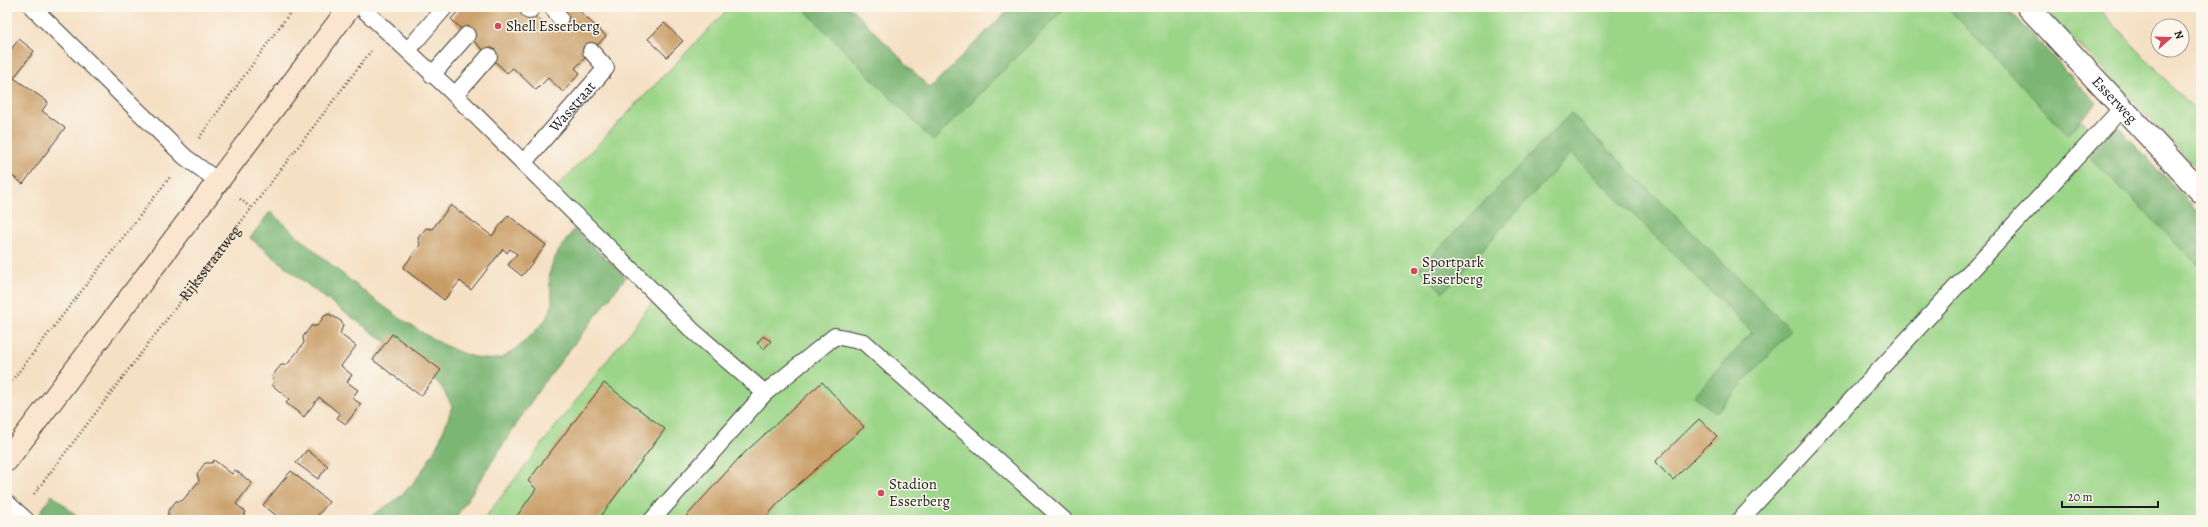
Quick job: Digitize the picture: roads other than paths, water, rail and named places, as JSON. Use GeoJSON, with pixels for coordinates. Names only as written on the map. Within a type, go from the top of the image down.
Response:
{"type":"FeatureCollection","features":[{"type":"Feature","properties":{"kind":"main road"},"geometry":{"type":"LineString","coordinates":[[7,460],[350,7]]}},
{"type":"Feature","properties":{"kind":"street","name":"Esserweg"},"geometry":{"type":"LineString","coordinates":[[2028,7],[2201,192]]}},
{"type":"Feature","properties":{"kind":"lane"},"geometry":{"type":"LineString","coordinates":[[32,7],[185,157],[218,181]]}},
{"type":"Feature","properties":{"kind":"lane"},"geometry":{"type":"LineString","coordinates":[[361,7],[387,29],[432,75],[455,95],[686,324],[765,393]]}},
{"type":"Feature","properties":{"kind":"lane"},"geometry":{"type":"LineString","coordinates":[[408,50],[445,7]]}},
{"type":"Feature","properties":{"kind":"lane"},"geometry":{"type":"LineString","coordinates":[[432,75],[467,35]]}},
{"type":"Feature","properties":{"kind":"lane","name":"Wasstraat"},"geometry":{"type":"LineString","coordinates":[[523,163],[606,68],[591,51]]}},
{"type":"Feature","properties":{"kind":"lane"},"geometry":{"type":"LineString","coordinates":[[455,95],[489,56]]}},
{"type":"Feature","properties":{"kind":"lane"},"geometry":{"type":"LineString","coordinates":[[1740,520],[2122,108]]}},
{"type":"Feature","properties":{"kind":"lane"},"geometry":{"type":"LineString","coordinates":[[652,520],[765,393],[835,336],[864,342],[1064,520]]}},
{"type":"Feature","properties":{"kind":"lane"},"geometry":{"type":"LineString","coordinates":[[7,503],[23,517]]}},
{"type":"Feature","properties":{"kind":"place","name":"Shell Esserberg"},"geometry":{"type":"Point","coordinates":[498,26]}},
{"type":"Feature","properties":{"kind":"place","name":"Sportpark Esserberg"},"geometry":{"type":"Point","coordinates":[1414,271]}},
{"type":"Feature","properties":{"kind":"place","name":"Stadion Esserberg"},"geometry":{"type":"Point","coordinates":[881,493]}}]}
